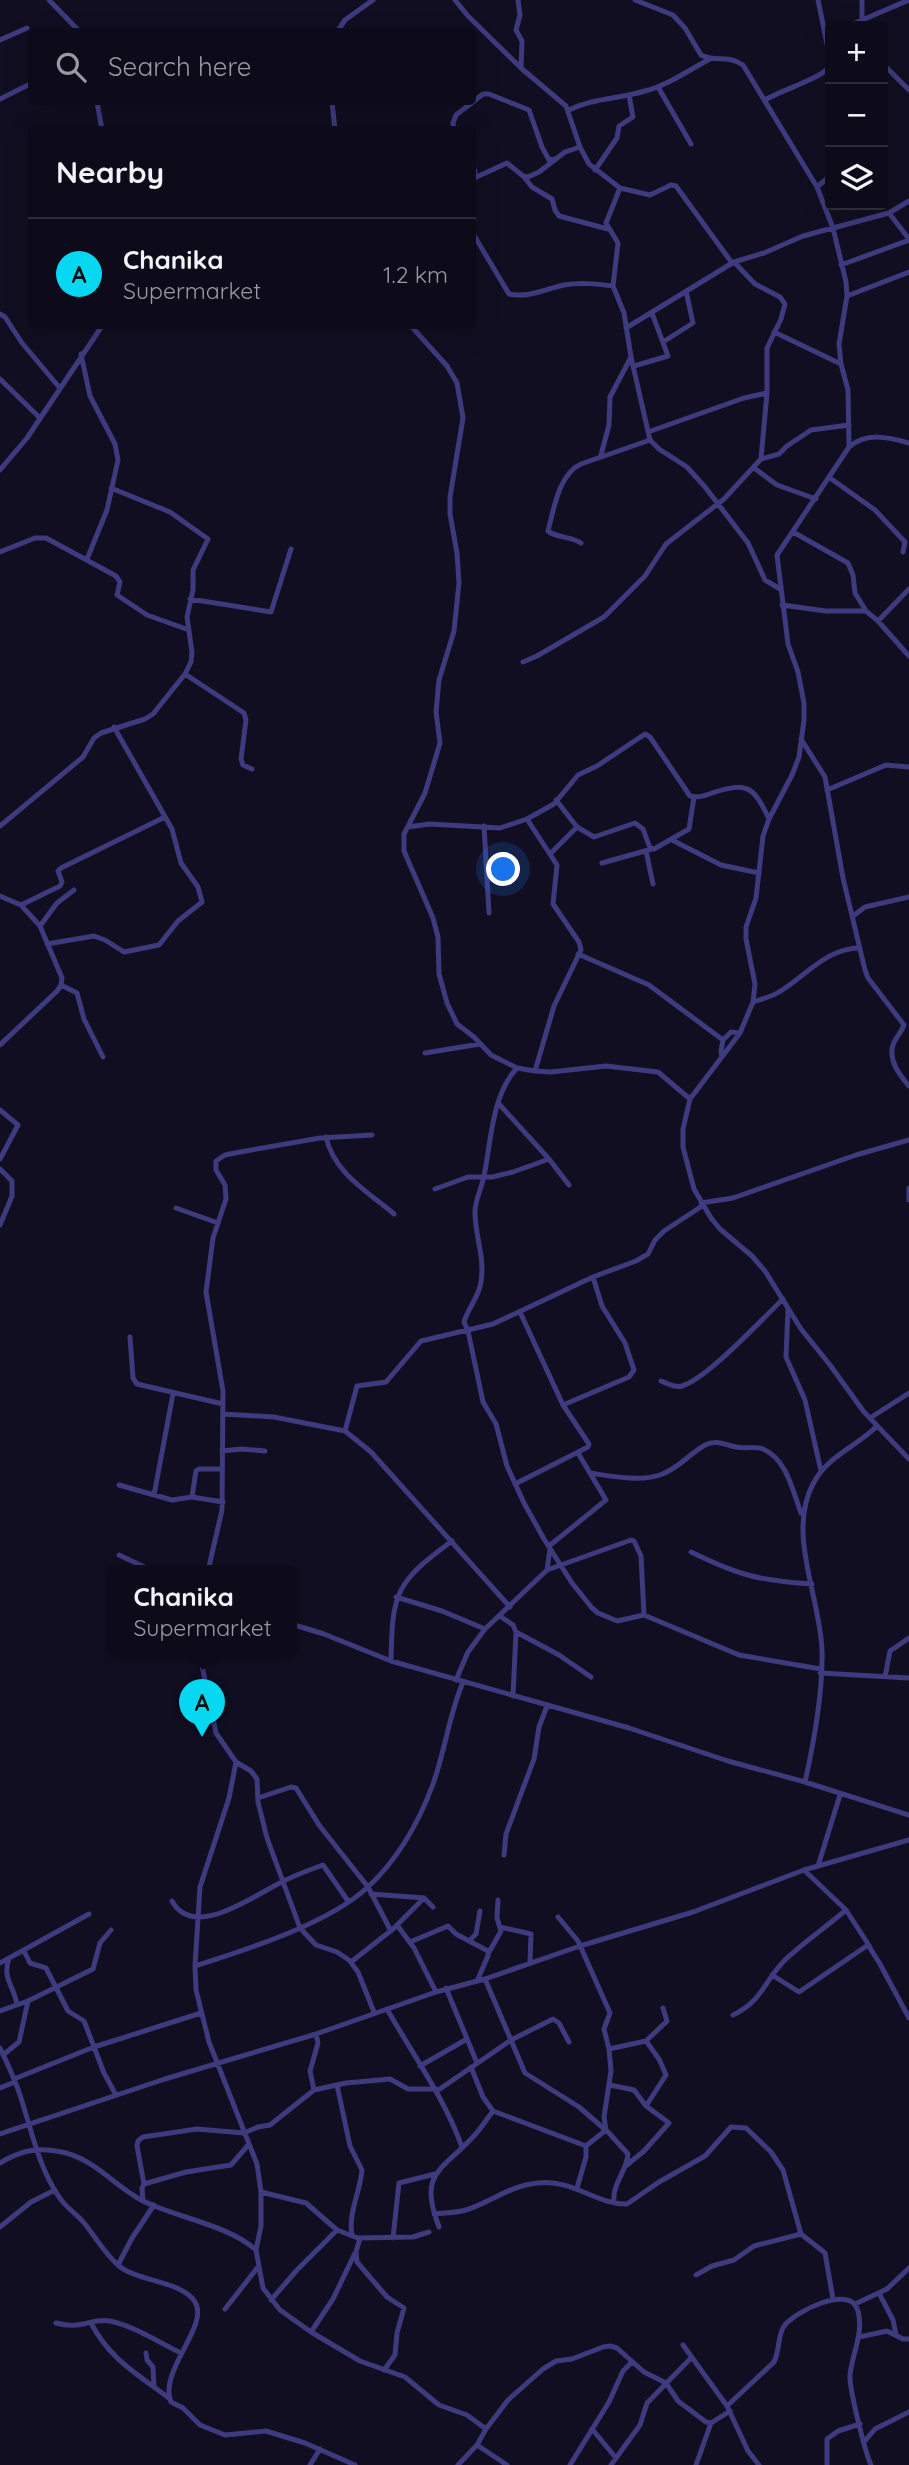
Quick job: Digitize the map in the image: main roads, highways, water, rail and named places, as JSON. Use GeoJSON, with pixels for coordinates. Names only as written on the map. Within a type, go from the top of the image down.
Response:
{"type":"FeatureCollection","features":[{"type":"Feature","properties":{"kind":"place","name":"Chanika"},"geometry":{"type":"Point","coordinates":[202,1737]}}]}
